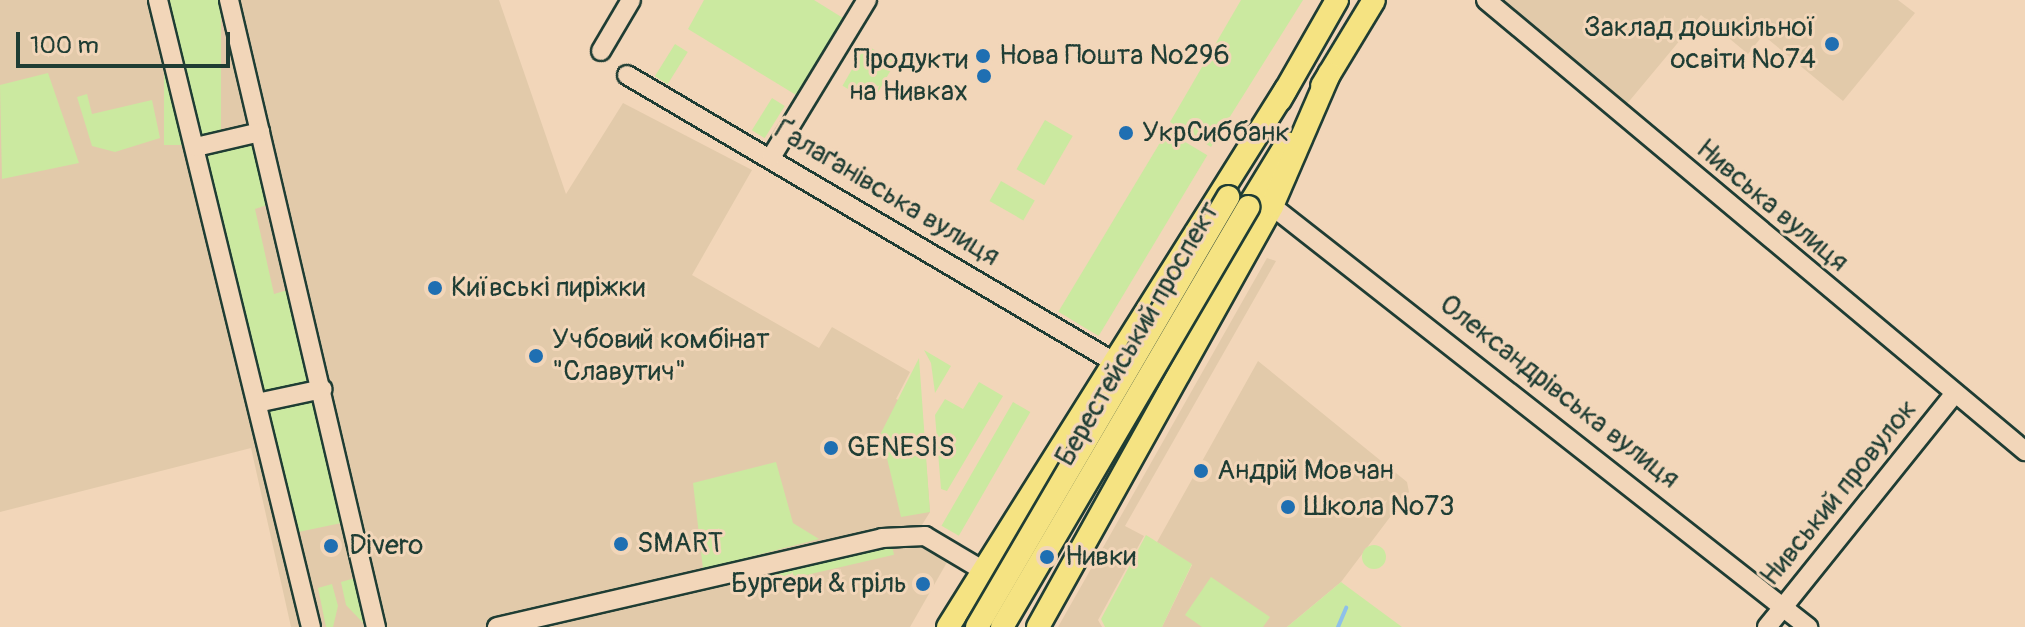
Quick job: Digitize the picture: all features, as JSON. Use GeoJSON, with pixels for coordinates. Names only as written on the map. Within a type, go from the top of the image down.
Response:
{"type":"FeatureCollection","features":[{"type":"Feature","properties":{"kind":"main road","name":"Берестейський проспект"},"geometry":{"type":"LineString","coordinates":[[948,627],[989,575],[1114,362],[1286,89],[1337,0]]}},
{"type":"Feature","properties":{"kind":"main road","name":"Берестейський проспект"},"geometry":{"type":"LineString","coordinates":[[971,625],[1238,202],[1329,74],[1374,0]]}},
{"type":"Feature","properties":{"kind":"main road","name":"Берестейський проспект"},"geometry":{"type":"LineString","coordinates":[[1032,618],[1054,596],[1272,206],[1329,74]]}},
{"type":"Feature","properties":{"kind":"main road","name":"Берестейський проспект"},"geometry":{"type":"LineString","coordinates":[[1002,627],[1238,202],[1286,89]]}},
{"type":"Feature","properties":{"kind":"street"},"geometry":{"type":"LineString","coordinates":[[158,0],[311,627]]}},
{"type":"Feature","properties":{"kind":"street"},"geometry":{"type":"LineString","coordinates":[[229,0],[323,389],[376,627]]}},
{"type":"Feature","properties":{"kind":"street"},"geometry":{"type":"LineString","coordinates":[[601,51],[631,0]]}},
{"type":"Feature","properties":{"kind":"street"},"geometry":{"type":"LineString","coordinates":[[772,156],[867,0]]}},
{"type":"Feature","properties":{"kind":"street","name":"Нивська вулиця"},"geometry":{"type":"LineString","coordinates":[[1489,2],[2025,451]]}},
{"type":"Feature","properties":{"kind":"street","name":"Ґалаґанівська вулиця"},"geometry":{"type":"LineString","coordinates":[[627,75],[772,156],[1114,362]]}},
{"type":"Feature","properties":{"kind":"street"},"geometry":{"type":"LineString","coordinates":[[196,147],[260,132]]}},
{"type":"Feature","properties":{"kind":"street","name":"Олександрівська вулиця"},"geometry":{"type":"LineString","coordinates":[[1272,206],[1808,627]]}},
{"type":"Feature","properties":{"kind":"street"},"geometry":{"type":"LineString","coordinates":[[257,403],[323,389]]}},
{"type":"Feature","properties":{"kind":"street","name":"Нивський провулок"},"geometry":{"type":"LineString","coordinates":[[1767,627],[1955,393]]}},
{"type":"Feature","properties":{"kind":"street"},"geometry":{"type":"LineString","coordinates":[[497,627],[882,538],[925,536],[989,575]]}},
{"type":"Feature","properties":{"kind":"shaded area"},"geometry":{"type":"Polygon","coordinates":[[[0,0],[499,0],[566,194],[623,103],[752,170],[692,275],[819,348],[832,327],[910,372],[896,399],[922,410],[930,512],[912,541],[950,557],[910,627],[291,627],[251,448],[0,512],[0,0]]]}},
{"type":"Feature","properties":{"kind":"shaded area"},"geometry":{"type":"Polygon","coordinates":[[[1501,0],[1898,0],[1915,13],[1843,101],[1763,35],[1748,54],[1701,15],[1626,105],[1501,0]]]}},
{"type":"Feature","properties":{"kind":"shaded area"},"geometry":{"type":"Polygon","coordinates":[[[1267,258],[1276,261],[1125,526],[1144,536],[1098,620],[1102,627],[1058,627],[1267,258]]]}},
{"type":"Feature","properties":{"kind":"shaded area","name":"Школа №73"},"geometry":{"type":"Polygon","coordinates":[[[1258,361],[1407,482],[1409,492],[1341,582],[1287,627],[1162,627],[1192,565],[1157,542],[1258,361]]]}},
{"type":"Feature","properties":{"kind":"green space"},"geometry":{"type":"Polygon","coordinates":[[[164,0],[221,0],[221,145],[164,145],[164,0]]]}},
{"type":"Feature","properties":{"kind":"green space"},"geometry":{"type":"Polygon","coordinates":[[[704,0],[814,0],[843,18],[796,95],[688,29],[704,0]]]}},
{"type":"Feature","properties":{"kind":"green space"},"geometry":{"type":"Polygon","coordinates":[[[1241,0],[1303,0],[1211,147],[1170,122],[1241,0]]]}},
{"type":"Feature","properties":{"kind":"green space"},"geometry":{"type":"Polygon","coordinates":[[[675,44],[688,52],[668,84],[655,76],[675,44]]]}},
{"type":"Feature","properties":{"kind":"green space"},"geometry":{"type":"Polygon","coordinates":[[[866,45],[895,62],[872,103],[842,86],[866,45]]]}},
{"type":"Feature","properties":{"kind":"green space"},"geometry":{"type":"Polygon","coordinates":[[[48,73],[79,163],[2,179],[0,85],[48,73]]]}},
{"type":"Feature","properties":{"kind":"green space"},"geometry":{"type":"Polygon","coordinates":[[[87,94],[92,114],[152,100],[160,138],[115,152],[92,146],[77,97],[87,94]]]}},
{"type":"Feature","properties":{"kind":"green space"},"geometry":{"type":"Polygon","coordinates":[[[772,98],[785,106],[765,138],[752,130],[772,98]]]}},
{"type":"Feature","properties":{"kind":"green space"},"geometry":{"type":"Polygon","coordinates":[[[1045,120],[1073,136],[1044,185],[1016,169],[1045,120]]]}},
{"type":"Feature","properties":{"kind":"green space"},"geometry":{"type":"Polygon","coordinates":[[[1167,131],[1207,155],[1099,336],[1058,312],[1167,131]]]}},
{"type":"Feature","properties":{"kind":"green space"},"geometry":{"type":"Polygon","coordinates":[[[256,140],[270,204],[255,209],[274,294],[291,289],[315,383],[261,394],[203,151],[256,140]]]}},
{"type":"Feature","properties":{"kind":"green space"},"geometry":{"type":"Polygon","coordinates":[[[1001,181],[1035,200],[1023,220],[990,201],[1001,181]]]}},
{"type":"Feature","properties":{"kind":"green space"},"geometry":{"type":"Polygon","coordinates":[[[924,350],[951,366],[935,393],[931,363],[924,350]]]}},
{"type":"Feature","properties":{"kind":"green space"},"geometry":{"type":"Polygon","coordinates":[[[919,358],[930,512],[901,517],[881,433],[919,358]]]}},
{"type":"Feature","properties":{"kind":"green space"},"geometry":{"type":"Polygon","coordinates":[[[979,382],[1003,396],[947,491],[941,489],[935,415],[945,399],[963,409],[979,382]]]}},
{"type":"Feature","properties":{"kind":"green space"},"geometry":{"type":"Polygon","coordinates":[[[318,395],[345,522],[291,534],[264,406],[318,395]]]}},
{"type":"Feature","properties":{"kind":"green space"},"geometry":{"type":"Polygon","coordinates":[[[1013,402],[1030,412],[959,536],[942,526],[1013,402]]]}},
{"type":"Feature","properties":{"kind":"green space"},"geometry":{"type":"Polygon","coordinates":[[[776,462],[793,523],[819,539],[703,569],[693,483],[776,462]]]}},
{"type":"Feature","properties":{"kind":"green space"},"geometry":{"type":"Polygon","coordinates":[[[1146,535],[1192,564],[1162,627],[1105,627],[1101,619],[1146,535]]]}},
{"type":"Feature","properties":{"kind":"green space"},"geometry":{"type":"Polygon","coordinates":[[[1374,545],[1382,549],[1386,557],[1382,565],[1374,569],[1366,565],[1362,557],[1366,549],[1374,545]]]}},
{"type":"Feature","properties":{"kind":"green space"},"geometry":{"type":"Polygon","coordinates":[[[892,546],[894,555],[746,589],[744,580],[892,546]]]}},
{"type":"Feature","properties":{"kind":"green space"},"geometry":{"type":"Polygon","coordinates":[[[1211,577],[1270,617],[1263,627],[1202,627],[1185,615],[1211,577]]]}},
{"type":"Feature","properties":{"kind":"green space"},"geometry":{"type":"Polygon","coordinates":[[[355,578],[367,627],[346,605],[341,582],[355,578]]]}},
{"type":"Feature","properties":{"kind":"green space"},"geometry":{"type":"Polygon","coordinates":[[[1341,582],[1402,627],[1287,627],[1341,582]]]}},
{"type":"Feature","properties":{"kind":"green space"},"geometry":{"type":"Polygon","coordinates":[[[332,584],[338,606],[333,627],[326,627],[318,588],[332,584]]]}},
{"type":"Feature","properties":{"kind":"waterway"},"geometry":{"type":"LineString","coordinates":[[1338,627],[1346,608]]}},
{"type":"Feature","properties":{"kind":"place","name":"Заклад дошкільної освіти №74"},"geometry":{"type":"Point","coordinates":[1832,44]}},
{"type":"Feature","properties":{"kind":"place","name":"Нова Пошта №296"},"geometry":{"type":"Point","coordinates":[983,56]}},
{"type":"Feature","properties":{"kind":"place","name":"Продукти на Нивках"},"geometry":{"type":"Point","coordinates":[984,76]}},
{"type":"Feature","properties":{"kind":"place","name":"УкрСиббанк"},"geometry":{"type":"Point","coordinates":[1126,133]}},
{"type":"Feature","properties":{"kind":"place","name":"Київські пиріжки"},"geometry":{"type":"Point","coordinates":[435,288]}},
{"type":"Feature","properties":{"kind":"place","name":"Учбовий комбінат \"Славутич\""},"geometry":{"type":"Point","coordinates":[536,356]}},
{"type":"Feature","properties":{"kind":"place","name":"GENESIS"},"geometry":{"type":"Point","coordinates":[831,448]}},
{"type":"Feature","properties":{"kind":"place","name":"Андрій Мовчан"},"geometry":{"type":"Point","coordinates":[1201,471]}},
{"type":"Feature","properties":{"kind":"place","name":"Школа №73"},"geometry":{"type":"Point","coordinates":[1288,507]}},
{"type":"Feature","properties":{"kind":"place","name":"SMART"},"geometry":{"type":"Point","coordinates":[621,544]}},
{"type":"Feature","properties":{"kind":"place","name":"Divero"},"geometry":{"type":"Point","coordinates":[331,546]}},
{"type":"Feature","properties":{"kind":"place","name":"Нивки"},"geometry":{"type":"Point","coordinates":[1047,557]}},
{"type":"Feature","properties":{"kind":"place","name":"Бургери & гріль"},"geometry":{"type":"Point","coordinates":[923,584]}}]}
